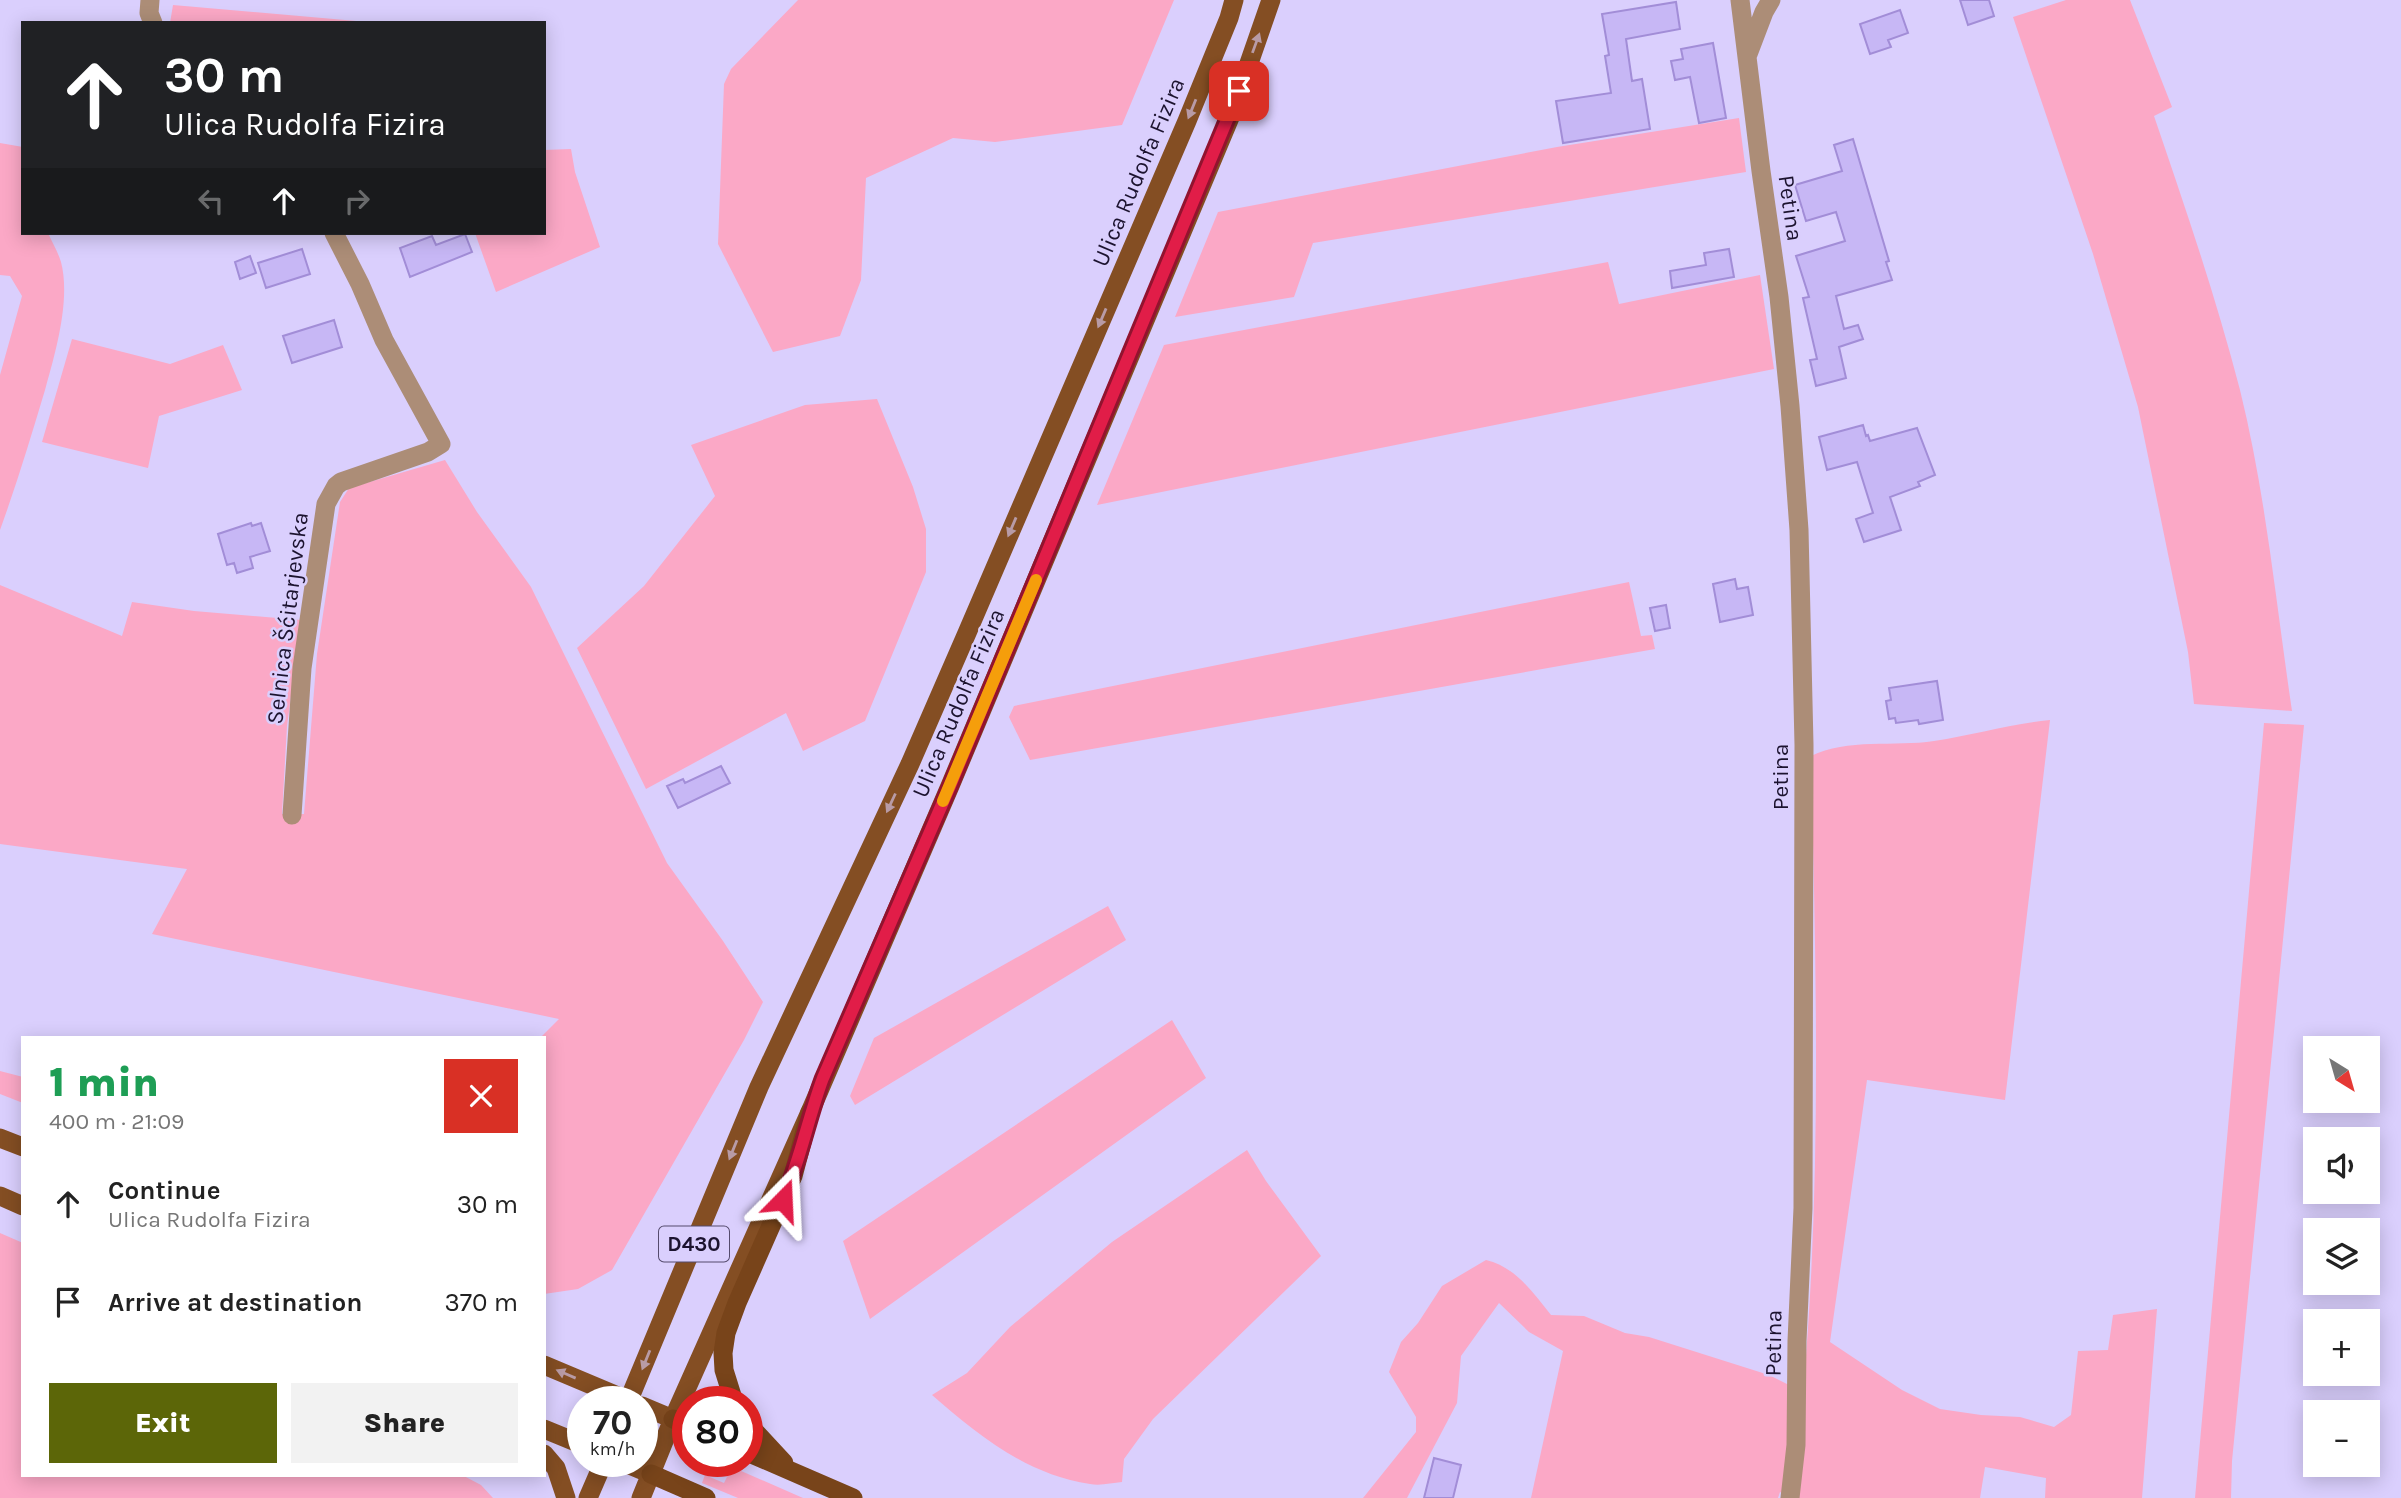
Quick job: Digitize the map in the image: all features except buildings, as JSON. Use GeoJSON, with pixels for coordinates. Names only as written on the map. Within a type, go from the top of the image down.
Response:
{"type":"FeatureCollection","features":[{"type":"Feature","properties":{"kind":"highway"},"geometry":{"type":"LineString","coordinates":[[729,1386],[723,1353],[726,1333],[793,1175],[810,1112]]}},
{"type":"Feature","properties":{"kind":"highway"},"geometry":{"type":"LineString","coordinates":[[763,1440],[795,1473]]}},
{"type":"Feature","properties":{"kind":"highway"},"geometry":{"type":"LineString","coordinates":[[763,1459],[853,1498]]}},
{"type":"Feature","properties":{"kind":"highway"},"geometry":{"type":"LineString","coordinates":[[658,1477],[706,1498]]}},
{"type":"Feature","properties":{"kind":"main road","name":"Ulica Rudolfa Fizira"},"geometry":{"type":"LineString","coordinates":[[639,1386],[759,1087],[910,764],[1187,121],[1234,0]]}},
{"type":"Feature","properties":{"kind":"main road","name":"Ulica Rudolfa Fizira"},"geometry":{"type":"LineString","coordinates":[[695,1386],[1231,115],[1271,0]]}},
{"type":"Feature","properties":{"kind":"main road"},"geometry":{"type":"LineString","coordinates":[[0,1138],[21,1146]]}},
{"type":"Feature","properties":{"kind":"main road"},"geometry":{"type":"LineString","coordinates":[[0,1196],[21,1205]]}},
{"type":"Feature","properties":{"kind":"main road"},"geometry":{"type":"LineString","coordinates":[[546,1366],[595,1386]]}},
{"type":"Feature","properties":{"kind":"main road"},"geometry":{"type":"LineString","coordinates":[[546,1430],[567,1438]]}},
{"type":"Feature","properties":{"kind":"main road","name":"Ulica Rudolfa Fizira"},"geometry":{"type":"LineString","coordinates":[[658,1461],[672,1436]]}},
{"type":"Feature","properties":{"kind":"main road"},"geometry":{"type":"LineString","coordinates":[[546,1456],[556,1468],[566,1498]]}},
{"type":"Feature","properties":{"kind":"main road"},"geometry":{"type":"LineString","coordinates":[[588,1498],[597,1477]]}},
{"type":"Feature","properties":{"kind":"main road","name":"Ulica Rudolfa Fizira"},"geometry":{"type":"LineString","coordinates":[[641,1498],[650,1477]]}},
{"type":"Feature","properties":{"kind":"street"},"geometry":{"type":"LineString","coordinates":[[150,0],[149,13],[152,21]]}},
{"type":"Feature","properties":{"kind":"street","name":"Petina"},"geometry":{"type":"LineString","coordinates":[[1740,0],[1779,297],[1799,530],[1803,658],[1803,1208],[1796,1445],[1790,1498]]}},
{"type":"Feature","properties":{"kind":"street","name":"Petina"},"geometry":{"type":"LineString","coordinates":[[1746,58],[1771,0]]}},
{"type":"Feature","properties":{"kind":"street","name":"Selnica Šćitarjevska"},"geometry":{"type":"LineString","coordinates":[[292,815],[302,668],[326,504],[341,482],[428,452],[441,444],[384,340],[335,235]]}},
{"type":"Feature","properties":{"kind":"shaded area"},"geometry":{"type":"Polygon","coordinates":[[[798,0],[1174,0],[1122,125],[995,142],[953,138],[866,178],[861,280],[840,336],[773,352],[718,244],[724,84],[731,69],[798,0]]]}},
{"type":"Feature","properties":{"kind":"shaded area"},"geometry":{"type":"Polygon","coordinates":[[[2066,0],[2130,0],[2172,107],[2154,116],[2189,218],[2240,390],[2264,509],[2292,711],[2194,704],[2188,652],[2138,407],[2093,254],[2013,17],[2066,0]]]}},
{"type":"Feature","properties":{"kind":"shaded area"},"geometry":{"type":"Polygon","coordinates":[[[173,5],[356,21],[170,21],[173,5]]]}},
{"type":"Feature","properties":{"kind":"shaded area"},"geometry":{"type":"Polygon","coordinates":[[[1739,118],[1746,172],[1313,243],[1294,297],[1175,317],[1218,212],[1557,147],[1739,118]]]}},
{"type":"Feature","properties":{"kind":"shaded area"},"geometry":{"type":"Polygon","coordinates":[[[0,143],[21,147],[21,235],[49,235],[61,262],[64,293],[57,344],[49,376],[0,530],[0,375],[22,296],[10,276],[0,275],[0,143]]]}},
{"type":"Feature","properties":{"kind":"shaded area"},"geometry":{"type":"Polygon","coordinates":[[[571,149],[575,172],[600,247],[496,292],[476,235],[546,235],[546,150],[571,149]]]}},
{"type":"Feature","properties":{"kind":"shaded area"},"geometry":{"type":"Polygon","coordinates":[[[1608,262],[1619,304],[1760,275],[1774,369],[1097,505],[1164,345],[1608,262]]]}},
{"type":"Feature","properties":{"kind":"shaded area"},"geometry":{"type":"Polygon","coordinates":[[[72,339],[170,364],[223,345],[242,390],[159,416],[148,468],[42,442],[72,339]]]}},
{"type":"Feature","properties":{"kind":"shaded area"},"geometry":{"type":"Polygon","coordinates":[[[877,399],[913,487],[926,529],[926,572],[865,721],[803,751],[786,713],[646,789],[577,648],[644,586],[715,496],[691,445],[805,405],[877,399]]]}},
{"type":"Feature","properties":{"kind":"shaded area"},"geometry":{"type":"Polygon","coordinates":[[[445,460],[477,512],[531,587],[667,863],[763,1002],[744,1040],[612,1270],[578,1289],[546,1294],[546,1036],[542,1036],[559,1019],[152,934],[187,869],[0,844],[0,585],[122,636],[132,602],[194,611],[301,620],[287,726],[282,814],[304,814],[317,654],[340,502],[349,488],[445,460]]]}},
{"type":"Feature","properties":{"kind":"shaded area"},"geometry":{"type":"Polygon","coordinates":[[[1629,582],[1641,636],[1652,635],[1655,649],[1030,760],[1009,717],[1014,706],[1629,582]]]}},
{"type":"Feature","properties":{"kind":"shaded area"},"geometry":{"type":"Polygon","coordinates":[[[2050,720],[2005,1100],[1867,1080],[1830,1342],[1902,1390],[1940,1409],[2020,1417],[2054,1427],[2071,1415],[2078,1351],[2108,1350],[2113,1315],[2157,1309],[2142,1498],[2045,1498],[2046,1478],[1985,1467],[1980,1498],[1791,1498],[1780,1492],[1778,1498],[1531,1498],[1563,1351],[1529,1332],[1499,1303],[1461,1356],[1457,1403],[1407,1498],[1363,1498],[1416,1432],[1416,1417],[1389,1372],[1401,1342],[1418,1323],[1442,1286],[1486,1260],[1497,1263],[1515,1275],[1551,1315],[1584,1316],[1625,1333],[1649,1337],[1769,1375],[1803,1392],[1815,1154],[1816,995],[1811,756],[1840,747],[1919,743],[2050,720]]]}},
{"type":"Feature","properties":{"kind":"shaded area"},"geometry":{"type":"Polygon","coordinates":[[[2264,723],[2304,725],[2232,1461],[2231,1498],[2195,1498],[2264,723]]]}},
{"type":"Feature","properties":{"kind":"shaded area"},"geometry":{"type":"Polygon","coordinates":[[[1108,906],[1126,940],[855,1105],[850,1096],[874,1038],[1108,906]]]}},
{"type":"Feature","properties":{"kind":"shaded area"},"geometry":{"type":"Polygon","coordinates":[[[1172,1020],[1206,1078],[870,1319],[843,1241],[1172,1020]]]}},
{"type":"Feature","properties":{"kind":"shaded area"},"geometry":{"type":"Polygon","coordinates":[[[0,1071],[21,1076],[21,1102],[0,1094],[0,1071]]]}},
{"type":"Feature","properties":{"kind":"shaded area"},"geometry":{"type":"Polygon","coordinates":[[[1247,1150],[1266,1181],[1321,1256],[1153,1419],[1124,1459],[1122,1482],[1090,1484],[1045,1472],[1005,1451],[967,1425],[932,1395],[967,1373],[1010,1327],[1112,1242],[1247,1150]]]}},
{"type":"Feature","properties":{"kind":"shaded area"},"geometry":{"type":"Polygon","coordinates":[[[0,1233],[21,1242],[21,1477],[466,1477],[481,1485],[493,1498],[0,1498],[0,1233]]]}},
{"type":"Feature","properties":{"kind":"shaded area"},"geometry":{"type":"Polygon","coordinates":[[[704,1477],[710,1477],[724,1483],[727,1477],[755,1477],[803,1498],[738,1498],[702,1483],[704,1477]]]}},
{"type":"Feature","properties":{"kind":"slow traffic"},"geometry":{"type":"LineString","coordinates":[[943,801],[1036,580]]}},
{"type":"Feature","properties":{"kind":"route"},"geometry":{"type":"LineString","coordinates":[[783,1200],[823,1078],[950,786],[1239,91]]}}]}
